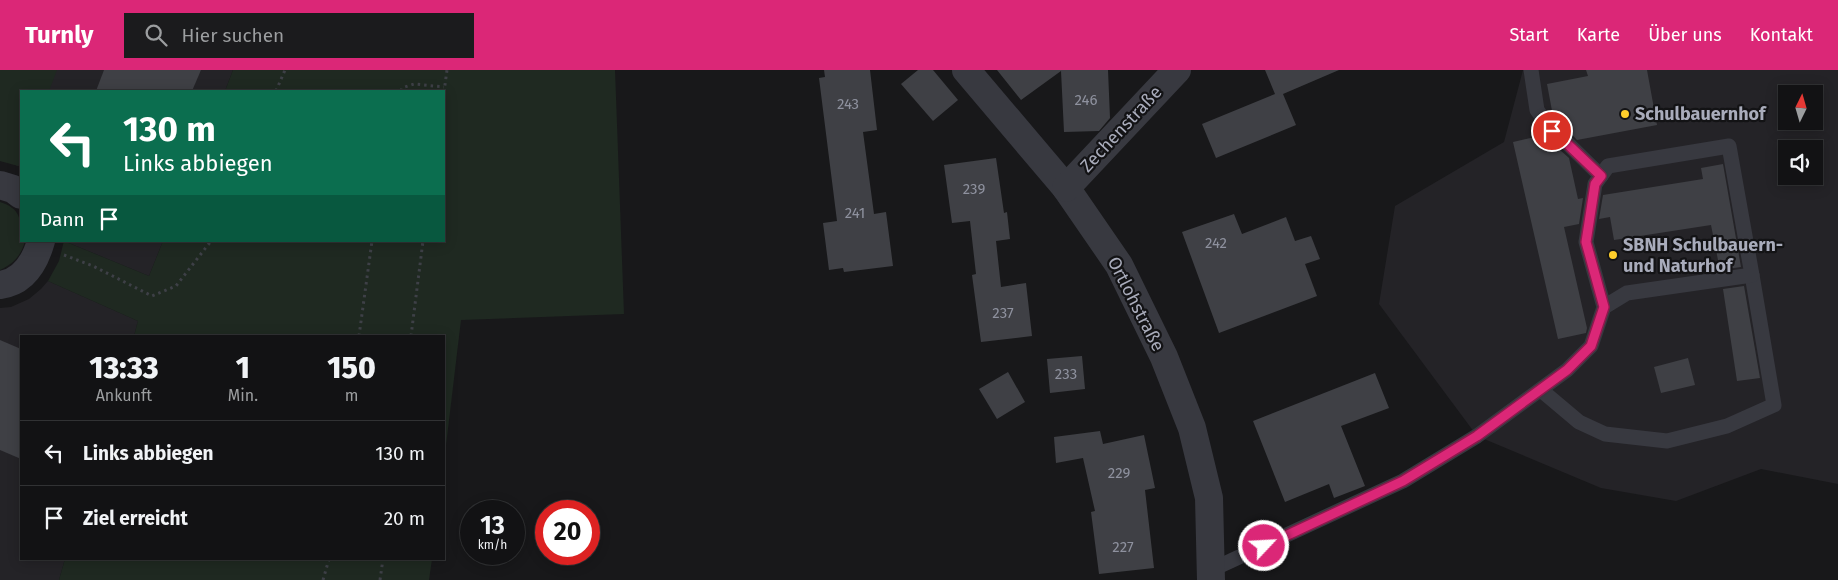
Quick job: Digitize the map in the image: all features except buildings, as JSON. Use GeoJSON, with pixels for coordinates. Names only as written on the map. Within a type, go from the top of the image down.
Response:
{"type":"FeatureCollection","features":[{"type":"Feature","properties":{"kind":"street","name":"Ortlohstraße"},"geometry":{"type":"LineString","coordinates":[[966,70],[1066,188],[1119,265],[1164,358],[1192,428],[1209,498],[1211,575]]}},
{"type":"Feature","properties":{"kind":"street","name":"Zechenstraße"},"geometry":{"type":"LineString","coordinates":[[1066,188],[1177,70]]}},
{"type":"Feature","properties":{"kind":"street"},"geometry":{"type":"LineString","coordinates":[[0,186],[13,189],[20,194]]}},
{"type":"Feature","properties":{"kind":"street"},"geometry":{"type":"LineString","coordinates":[[0,285],[6,284],[24,274],[36,258],[40,244]]}},
{"type":"Feature","properties":{"kind":"lane"},"geometry":{"type":"LineString","coordinates":[[1531,70],[1537,110],[1552,131],[1601,176]]}},
{"type":"Feature","properties":{"kind":"lane"},"geometry":{"type":"LineString","coordinates":[[1211,575],[1403,481],[1477,436],[1567,370],[1591,346],[1604,307],[1586,242],[1595,184],[1608,166],[1729,146],[1774,405],[1727,426],[1667,441],[1605,434],[1579,422],[1541,390]]}},
{"type":"Feature","properties":{"kind":"lane"},"geometry":{"type":"LineString","coordinates":[[1604,307],[1627,293],[1752,275]]}},
{"type":"Feature","properties":{"kind":"path"},"geometry":{"type":"LineString","coordinates":[[276,90],[285,70]]}},
{"type":"Feature","properties":{"kind":"path"},"geometry":{"type":"LineString","coordinates":[[401,90],[402,88],[414,84],[444,87],[447,70]]}},
{"type":"Feature","properties":{"kind":"path"},"geometry":{"type":"LineString","coordinates":[[40,244],[94,266],[152,296],[176,286],[210,242]]}},
{"type":"Feature","properties":{"kind":"path"},"geometry":{"type":"LineString","coordinates":[[359,335],[372,242]]}},
{"type":"Feature","properties":{"kind":"path"},"geometry":{"type":"LineString","coordinates":[[411,335],[423,242]]}},
{"type":"Feature","properties":{"kind":"path"},"geometry":{"type":"LineString","coordinates":[[323,580],[329,560]]}},
{"type":"Feature","properties":{"kind":"path"},"geometry":{"type":"LineString","coordinates":[[380,580],[383,560]]}},
{"type":"Feature","properties":{"kind":"shaded area"},"geometry":{"type":"Polygon","coordinates":[[[0,70],[233,70],[225,90],[20,90],[20,167],[0,161],[0,70]]]}},
{"type":"Feature","properties":{"kind":"shaded area"},"geometry":{"type":"Polygon","coordinates":[[[0,70],[57,70],[49,90],[20,90],[20,160],[18,166],[0,161],[0,70]]]}},
{"type":"Feature","properties":{"kind":"shaded area"},"geometry":{"type":"Polygon","coordinates":[[[233,70],[615,70],[624,314],[461,320],[445,454],[445,335],[134,335],[138,321],[48,281],[59,261],[64,242],[149,276],[163,242],[445,242],[445,90],[225,90],[233,70]]]}},
{"type":"Feature","properties":{"kind":"shaded area","name":"SBNH Schulbauern- und Naturhof"},"geometry":{"type":"Polygon","coordinates":[[[1523,70],[1838,70],[1838,484],[1761,469],[1676,501],[1601,488],[1477,436],[1379,304],[1395,206],[1504,142],[1523,70]]]}},
{"type":"Feature","properties":{"kind":"shaded area"},"geometry":{"type":"Polygon","coordinates":[[[0,202],[13,208],[16,212],[20,222],[20,242],[25,242],[16,259],[0,270],[0,202]]]}},
{"type":"Feature","properties":{"kind":"shaded area"},"geometry":{"type":"Polygon","coordinates":[[[66,242],[163,242],[149,276],[66,242]]]}},
{"type":"Feature","properties":{"kind":"shaded area"},"geometry":{"type":"Polygon","coordinates":[[[48,281],[138,321],[134,335],[20,335],[20,560],[65,560],[59,580],[0,580],[0,308],[11,307],[29,299],[48,281]]]}},
{"type":"Feature","properties":{"kind":"shaded area"},"geometry":{"type":"Polygon","coordinates":[[[65,560],[432,560],[429,580],[59,580],[65,560]]]}},
{"type":"Feature","properties":{"kind":"place","name":"Schulbauernhof"},"geometry":{"type":"Point","coordinates":[1625,114]}},
{"type":"Feature","properties":{"kind":"place","name":"SBNH Schulbauern- und Naturhof"},"geometry":{"type":"Point","coordinates":[1613,255]}},
{"type":"Feature","properties":{"kind":"route"},"geometry":{"type":"LineString","coordinates":[[1264,546],[1403,481],[1477,436],[1567,370],[1591,346],[1604,307],[1586,242],[1595,184],[1601,176],[1552,131]]}}]}
